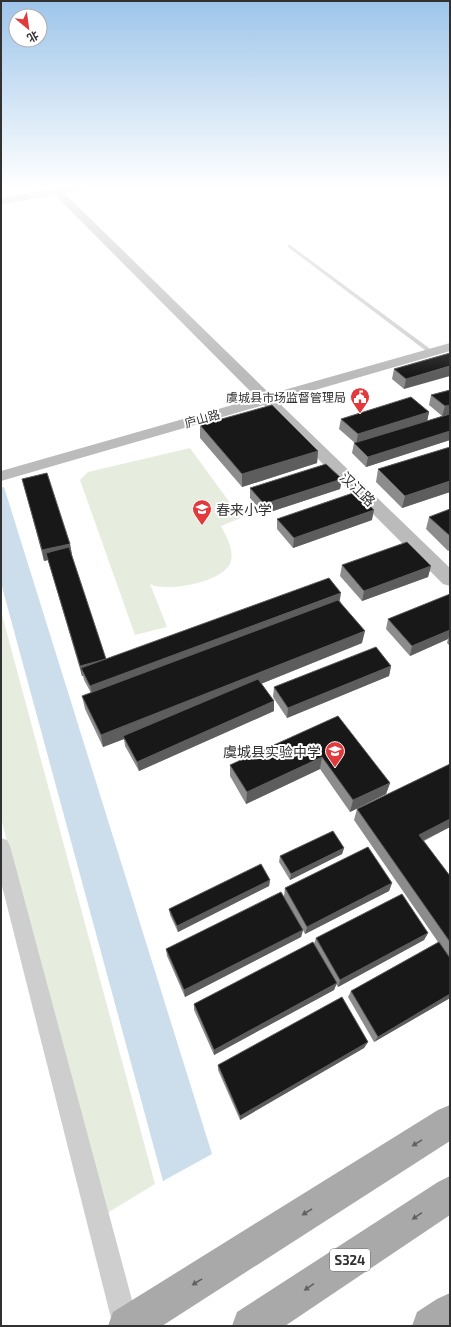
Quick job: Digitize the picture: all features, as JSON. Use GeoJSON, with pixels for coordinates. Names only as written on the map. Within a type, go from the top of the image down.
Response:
{"type":"FeatureCollection","features":[{"type":"Feature","properties":{"kind":"main road"},"geometry":{"type":"LineString","coordinates":[[126,1326],[450,1122]]}},
{"type":"Feature","properties":{"kind":"main road","name":"S324"},"geometry":{"type":"LineString","coordinates":[[251,1326],[450,1194]]}},
{"type":"Feature","properties":{"kind":"main road"},"geometry":{"type":"LineString","coordinates":[[431,1326],[450,1312]]}},
{"type":"Feature","properties":{"kind":"street","name":"汉江路"},"geometry":{"type":"LineString","coordinates":[[116,250],[450,579]]}},
{"type":"Feature","properties":{"kind":"street","name":"庐山路"},"geometry":{"type":"LineString","coordinates":[[1,476],[450,347]]}},
{"type":"Feature","properties":{"kind":"street"},"geometry":{"type":"LineString","coordinates":[[1,846],[126,1326]]}},
{"type":"Feature","properties":{"kind":"lane"},"geometry":{"type":"LineString","coordinates":[[294,250],[430,352]]}},
{"type":"Feature","properties":{"kind":"shaded area"},"geometry":{"type":"Polygon","coordinates":[[[190,448],[241,518],[221,526],[230,547],[232,556],[231,561],[227,568],[218,575],[195,584],[169,587],[150,584],[167,627],[135,635],[80,480],[88,472],[190,448]]]}},
{"type":"Feature","properties":{"kind":"shaded area"},"geometry":{"type":"Polygon","coordinates":[[[1,611],[155,1184],[104,1215],[1,818],[1,611]]]}},
{"type":"Feature","properties":{"kind":"water"},"geometry":{"type":"Polygon","coordinates":[[[4,487],[212,1154],[163,1181],[1,583],[1,488],[4,487]]]}},
{"type":"Feature","properties":{"kind":"building"},"geometry":{"type":"Polygon","coordinates":[[[450,353],[450,366],[406,379],[394,369],[450,353]]]}},
{"type":"Feature","properties":{"kind":"building"},"geometry":{"type":"Polygon","coordinates":[[[450,390],[450,405],[445,406],[431,395],[450,390]]]}},
{"type":"Feature","properties":{"kind":"building"},"geometry":{"type":"Polygon","coordinates":[[[411,397],[429,412],[358,434],[341,419],[411,397]]]}},
{"type":"Feature","properties":{"kind":"building"},"geometry":{"type":"Polygon","coordinates":[[[272,405],[318,451],[242,474],[200,425],[272,405]]]}},
{"type":"Feature","properties":{"kind":"building"},"geometry":{"type":"Polygon","coordinates":[[[450,414],[450,431],[368,457],[354,443],[450,414]]]}},
{"type":"Feature","properties":{"kind":"building"},"geometry":{"type":"Polygon","coordinates":[[[450,447],[450,481],[405,496],[378,469],[450,447]]]}},
{"type":"Feature","properties":{"kind":"building"},"geometry":{"type":"Polygon","coordinates":[[[326,464],[342,479],[264,504],[250,488],[326,464]]]}},
{"type":"Feature","properties":{"kind":"building"},"geometry":{"type":"Polygon","coordinates":[[[47,473],[70,544],[42,550],[22,479],[47,473]]]}},
{"type":"Feature","properties":{"kind":"building"},"geometry":{"type":"Polygon","coordinates":[[[356,492],[374,510],[294,538],[277,519],[356,492]]]}},
{"type":"Feature","properties":{"kind":"building"},"geometry":{"type":"Polygon","coordinates":[[[450,509],[450,536],[429,517],[450,509]]]}},
{"type":"Feature","properties":{"kind":"building"},"geometry":{"type":"Polygon","coordinates":[[[407,542],[431,566],[364,591],[342,565],[407,542]]]}},
{"type":"Feature","properties":{"kind":"building"},"geometry":{"type":"Polygon","coordinates":[[[69,547],[106,659],[80,666],[46,553],[69,547]]]}},
{"type":"Feature","properties":{"kind":"building"},"geometry":{"type":"Polygon","coordinates":[[[329,578],[341,593],[90,686],[81,668],[329,578]]]}},
{"type":"Feature","properties":{"kind":"building"},"geometry":{"type":"Polygon","coordinates":[[[450,594],[450,630],[412,646],[388,619],[450,594]]]}},
{"type":"Feature","properties":{"kind":"building"},"geometry":{"type":"Polygon","coordinates":[[[338,600],[365,631],[101,735],[82,696],[338,600]]]}},
{"type":"Feature","properties":{"kind":"building"},"geometry":{"type":"Polygon","coordinates":[[[376,647],[391,666],[288,708],[274,687],[376,647]]]}},
{"type":"Feature","properties":{"kind":"building"},"geometry":{"type":"Polygon","coordinates":[[[258,679],[274,701],[137,762],[123,736],[258,679]]]}},
{"type":"Feature","properties":{"kind":"building"},"geometry":{"type":"Polygon","coordinates":[[[338,716],[390,783],[353,800],[322,757],[247,792],[230,765],[338,716]]]}},
{"type":"Feature","properties":{"kind":"building"},"geometry":{"type":"Polygon","coordinates":[[[450,764],[450,819],[419,835],[450,876],[450,942],[357,809],[450,764]]]}},
{"type":"Feature","properties":{"kind":"building"},"geometry":{"type":"Polygon","coordinates":[[[333,831],[344,848],[291,874],[280,856],[333,831]]]}},
{"type":"Feature","properties":{"kind":"building"},"geometry":{"type":"Polygon","coordinates":[[[368,847],[392,883],[307,927],[285,888],[368,847]]]}},
{"type":"Feature","properties":{"kind":"building"},"geometry":{"type":"Polygon","coordinates":[[[261,864],[270,880],[177,926],[169,909],[261,864]]]}},
{"type":"Feature","properties":{"kind":"building"},"geometry":{"type":"Polygon","coordinates":[[[281,892],[303,930],[184,990],[166,949],[281,892]]]}},
{"type":"Feature","properties":{"kind":"building"},"geometry":{"type":"Polygon","coordinates":[[[402,894],[428,933],[340,980],[316,938],[402,894]]]}},
{"type":"Feature","properties":{"kind":"building"},"geometry":{"type":"Polygon","coordinates":[[[313,942],[337,983],[214,1050],[194,1004],[313,942]]]}},
{"type":"Feature","properties":{"kind":"building"},"geometry":{"type":"Polygon","coordinates":[[[439,942],[450,958],[450,994],[378,1037],[351,991],[439,942]]]}},
{"type":"Feature","properties":{"kind":"building"},"geometry":{"type":"Polygon","coordinates":[[[342,997],[368,1042],[240,1116],[218,1065],[342,997]]]}},
{"type":"Feature","properties":{"kind":"place","name":"虞城县市场监督管理局"},"geometry":{"type":"Point","coordinates":[360,414]}},
{"type":"Feature","properties":{"kind":"place","name":"春来小学"},"geometry":{"type":"Point","coordinates":[202,526]}},
{"type":"Feature","properties":{"kind":"place","name":"虞城县实验中学"},"geometry":{"type":"Point","coordinates":[335,768]}}]}
